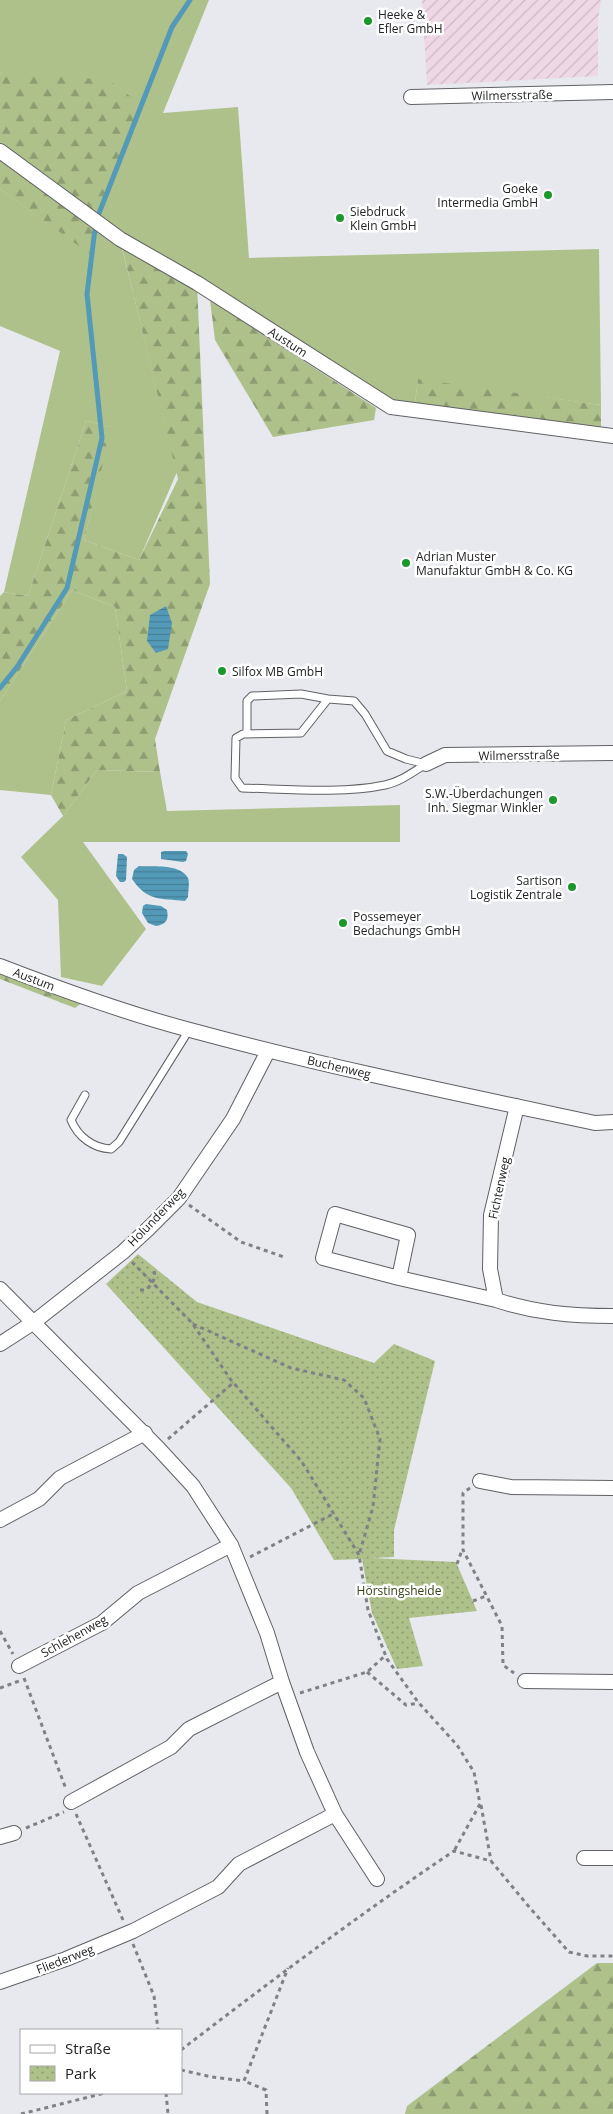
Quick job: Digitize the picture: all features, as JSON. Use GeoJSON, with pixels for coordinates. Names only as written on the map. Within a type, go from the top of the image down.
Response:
{"type":"FeatureCollection","features":[{"type":"Feature","properties":{"kind":"street","name":"Wilmersstraße"},"geometry":{"type":"LineString","coordinates":[[411,97],[613,92]]}},
{"type":"Feature","properties":{"kind":"street","name":"Austum"},"geometry":{"type":"LineString","coordinates":[[0,151],[120,240],[197,283],[391,407],[613,436]]}},
{"type":"Feature","properties":{"kind":"street","name":"Wilmersstraße"},"geometry":{"type":"LineString","coordinates":[[426,764],[445,756],[613,754]]}},
{"type":"Feature","properties":{"kind":"street","name":"Austum"},"geometry":{"type":"LineString","coordinates":[[0,966],[68,992]]}},
{"type":"Feature","properties":{"kind":"street","name":"Buchenweg"},"geometry":{"type":"LineString","coordinates":[[68,992],[189,1030],[268,1051],[594,1123],[613,1122]]}},
{"type":"Feature","properties":{"kind":"street","name":"Holunderweg"},"geometry":{"type":"LineString","coordinates":[[0,1344],[34,1322],[123,1252],[148,1230],[179,1198],[233,1119],[268,1051]]}},
{"type":"Feature","properties":{"kind":"street","name":"Fichtenweg"},"geometry":{"type":"LineString","coordinates":[[496,1300],[490,1269],[491,1215],[517,1106]]}},
{"type":"Feature","properties":{"kind":"street"},"geometry":{"type":"LineString","coordinates":[[399,1278],[408,1235],[335,1214],[323,1258],[399,1278],[496,1300],[527,1310],[568,1316],[613,1316]]}},
{"type":"Feature","properties":{"kind":"street"},"geometry":{"type":"LineString","coordinates":[[0,1289],[145,1433],[192,1486],[231,1546],[267,1633],[307,1752],[335,1814],[377,1879]]}},
{"type":"Feature","properties":{"kind":"street"},"geometry":{"type":"LineString","coordinates":[[0,1520],[39,1499],[60,1478],[145,1433]]}},
{"type":"Feature","properties":{"kind":"street"},"geometry":{"type":"LineString","coordinates":[[480,1481],[510,1487],[613,1488]]}},
{"type":"Feature","properties":{"kind":"street","name":"Schlehenweg"},"geometry":{"type":"LineString","coordinates":[[19,1666],[102,1623],[138,1594],[231,1546]]}},
{"type":"Feature","properties":{"kind":"street"},"geometry":{"type":"LineString","coordinates":[[525,1681],[613,1682]]}},
{"type":"Feature","properties":{"kind":"street"},"geometry":{"type":"LineString","coordinates":[[72,1805],[171,1747],[189,1729],[282,1682]]}},
{"type":"Feature","properties":{"kind":"street"},"geometry":{"type":"LineString","coordinates":[[129,1933],[218,1887],[240,1864],[335,1814]]}},
{"type":"Feature","properties":{"kind":"street"},"geometry":{"type":"LineString","coordinates":[[0,1837],[14,1833]]}},
{"type":"Feature","properties":{"kind":"street"},"geometry":{"type":"LineString","coordinates":[[584,1858],[613,1858]]}},
{"type":"Feature","properties":{"kind":"street","name":"Fliederweg"},"geometry":{"type":"LineString","coordinates":[[0,1982],[66,1959],[129,1933]]}},
{"type":"Feature","properties":{"kind":"lane"},"geometry":{"type":"LineString","coordinates":[[247,734],[247,701],[252,696],[301,694],[354,702],[365,714],[387,750],[406,759],[426,764]]}},
{"type":"Feature","properties":{"kind":"lane"},"geometry":{"type":"LineString","coordinates":[[328,698],[301,733],[247,734],[236,738],[234,778],[242,788],[342,789],[385,785],[406,777],[426,764]]}},
{"type":"Feature","properties":{"kind":"lane"},"geometry":{"type":"LineString","coordinates":[[85,1095],[71,1120],[74,1128],[82,1138],[101,1148],[111,1149],[119,1142],[189,1030]]}},
{"type":"Feature","properties":{"kind":"path"},"geometry":{"type":"LineString","coordinates":[[179,1198],[241,1242],[284,1257]]}},
{"type":"Feature","properties":{"kind":"path"},"geometry":{"type":"LineString","coordinates":[[123,1252],[192,1323],[233,1383],[302,1462],[358,1555],[368,1610],[386,1656],[420,1703],[457,1745],[474,1772],[491,1861],[570,1952],[587,1956],[613,1956]]}},
{"type":"Feature","properties":{"kind":"path"},"geometry":{"type":"LineString","coordinates":[[140,1290],[146,1290],[153,1283],[156,1276],[154,1269]]}},
{"type":"Feature","properties":{"kind":"path"},"geometry":{"type":"LineString","coordinates":[[192,1323],[291,1368],[344,1380],[364,1398],[380,1439],[373,1508],[358,1555]]}},
{"type":"Feature","properties":{"kind":"path"},"geometry":{"type":"LineString","coordinates":[[158,1448],[233,1383]]}},
{"type":"Feature","properties":{"kind":"path"},"geometry":{"type":"LineString","coordinates":[[457,1564],[463,1550],[463,1493],[480,1481]]}},
{"type":"Feature","properties":{"kind":"path"},"geometry":{"type":"LineString","coordinates":[[239,1563],[333,1514]]}},
{"type":"Feature","properties":{"kind":"path"},"geometry":{"type":"LineString","coordinates":[[463,1550],[502,1626],[503,1665],[525,1681]]}},
{"type":"Feature","properties":{"kind":"path"},"geometry":{"type":"LineString","coordinates":[[473,1601],[486,1596]]}},
{"type":"Feature","properties":{"kind":"path"},"geometry":{"type":"LineString","coordinates":[[0,1631],[25,1679],[72,1805],[129,1933],[154,1996],[158,2029]]}},
{"type":"Feature","properties":{"kind":"path"},"geometry":{"type":"LineString","coordinates":[[287,1697],[367,1672],[386,1656]]}},
{"type":"Feature","properties":{"kind":"path"},"geometry":{"type":"LineString","coordinates":[[367,1672],[406,1705],[420,1703]]}},
{"type":"Feature","properties":{"kind":"path"},"geometry":{"type":"LineString","coordinates":[[0,1688],[25,1679]]}},
{"type":"Feature","properties":{"kind":"path"},"geometry":{"type":"LineString","coordinates":[[182,2049],[389,1894],[454,1851],[480,1804]]}},
{"type":"Feature","properties":{"kind":"path"},"geometry":{"type":"LineString","coordinates":[[14,1833],[72,1805]]}},
{"type":"Feature","properties":{"kind":"path"},"geometry":{"type":"LineString","coordinates":[[454,1851],[491,1861]]}},
{"type":"Feature","properties":{"kind":"path"},"geometry":{"type":"LineString","coordinates":[[244,2081],[288,1968]]}},
{"type":"Feature","properties":{"kind":"path"},"geometry":{"type":"LineString","coordinates":[[182,2070],[212,2077],[244,2081],[266,2090],[267,2114]]}},
{"type":"Feature","properties":{"kind":"path"},"geometry":{"type":"LineString","coordinates":[[21,2114],[101,2094]]}},
{"type":"Feature","properties":{"kind":"path"},"geometry":{"type":"LineString","coordinates":[[166,2094],[168,2114]]}},
{"type":"Feature","properties":{"kind":"shaded area"},"geometry":{"type":"Polygon","coordinates":[[[422,0],[601,0],[598,20],[598,76],[427,85],[422,0]]]}},
{"type":"Feature","properties":{"kind":"green space"},"geometry":{"type":"Polygon","coordinates":[[[0,0],[209,0],[163,113],[238,107],[249,258],[599,249],[601,405],[418,380],[414,410],[391,407],[120,240],[177,472],[139,560],[84,540],[111,427],[86,421],[28,596],[4,592],[60,351],[0,326],[0,189],[90,253],[2,72],[0,75],[0,0]]]}},
{"type":"Feature","properties":{"kind":"green space"},"geometry":{"type":"Polygon","coordinates":[[[2,72],[109,80],[140,104],[96,220],[90,254],[0,189],[0,75],[2,72]]]}},
{"type":"Feature","properties":{"kind":"green space"},"geometry":{"type":"Polygon","coordinates":[[[120,239],[197,283],[210,584],[155,739],[160,772],[97,770],[63,816],[51,795],[66,720],[127,691],[115,607],[72,590],[0,701],[0,596],[4,592],[28,596],[86,421],[112,427],[84,540],[139,560],[178,479],[120,239]]]}},
{"type":"Feature","properties":{"kind":"green space"},"geometry":{"type":"Polygon","coordinates":[[[210,300],[376,408],[374,420],[273,437],[215,340],[210,300]]]}},
{"type":"Feature","properties":{"kind":"green space"},"geometry":{"type":"Polygon","coordinates":[[[418,379],[601,405],[601,435],[414,410],[418,379]]]}},
{"type":"Feature","properties":{"kind":"green space"},"geometry":{"type":"Polygon","coordinates":[[[72,590],[115,607],[127,691],[66,720],[51,795],[0,790],[0,701],[72,590]]]}},
{"type":"Feature","properties":{"kind":"green space"},"geometry":{"type":"Polygon","coordinates":[[[97,770],[160,772],[167,811],[400,805],[400,842],[83,842],[146,929],[102,986],[61,977],[58,900],[21,857],[63,816],[97,770]]]}},
{"type":"Feature","properties":{"kind":"green space"},"geometry":{"type":"Polygon","coordinates":[[[0,974],[82,1003],[75,1008],[0,979],[0,974]]]}},
{"type":"Feature","properties":{"kind":"green space","name":"Hörstingsheide"},"geometry":{"type":"Polygon","coordinates":[[[138,1254],[197,1302],[374,1363],[394,1344],[435,1361],[394,1530],[394,1557],[371,1558],[456,1562],[477,1611],[409,1618],[423,1666],[397,1669],[372,1613],[362,1559],[334,1560],[291,1488],[106,1284],[138,1254]]]}},
{"type":"Feature","properties":{"kind":"green space"},"geometry":{"type":"Polygon","coordinates":[[[597,1963],[613,1963],[613,2114],[405,2114],[407,2106],[597,1963]]]}},
{"type":"Feature","properties":{"kind":"water"},"geometry":{"type":"Polygon","coordinates":[[[166,606],[172,623],[168,649],[156,653],[147,641],[150,615],[166,606]]]}},
{"type":"Feature","properties":{"kind":"water"},"geometry":{"type":"Polygon","coordinates":[[[186,851],[188,854],[186,861],[183,862],[161,859],[161,852],[186,851]]]}},
{"type":"Feature","properties":{"kind":"water"},"geometry":{"type":"Polygon","coordinates":[[[118,854],[123,854],[127,857],[126,880],[124,882],[120,882],[116,876],[118,854]]]}},
{"type":"Feature","properties":{"kind":"water"},"geometry":{"type":"Polygon","coordinates":[[[139,866],[172,868],[184,873],[189,880],[188,897],[185,901],[161,899],[144,892],[132,879],[134,870],[139,866]]]}},
{"type":"Feature","properties":{"kind":"water"},"geometry":{"type":"Polygon","coordinates":[[[146,904],[161,906],[167,910],[168,916],[166,921],[156,926],[148,923],[142,913],[143,906],[146,904]]]}},
{"type":"Feature","properties":{"kind":"waterway"},"geometry":{"type":"LineString","coordinates":[[0,688],[17,667],[67,588],[102,438],[87,294],[96,221],[172,27],[190,0]]}},
{"type":"Feature","properties":{"kind":"place","name":"Heeke & Efler GmbH"},"geometry":{"type":"Point","coordinates":[368,21]}},
{"type":"Feature","properties":{"kind":"place","name":"Goeke Intermedia GmbH"},"geometry":{"type":"Point","coordinates":[548,195]}},
{"type":"Feature","properties":{"kind":"place","name":"Siebdruck Klein GmbH"},"geometry":{"type":"Point","coordinates":[340,218]}},
{"type":"Feature","properties":{"kind":"place","name":"Adrian Muster Manufaktur GmbH & Co. KG"},"geometry":{"type":"Point","coordinates":[406,563]}},
{"type":"Feature","properties":{"kind":"place","name":"Silfox MB GmbH"},"geometry":{"type":"Point","coordinates":[222,671]}},
{"type":"Feature","properties":{"kind":"place","name":"S.W.-Überdachungen Inh. Siegmar Winkler"},"geometry":{"type":"Point","coordinates":[553,800]}},
{"type":"Feature","properties":{"kind":"place","name":"Sartison Logistik Zentrale"},"geometry":{"type":"Point","coordinates":[572,887]}},
{"type":"Feature","properties":{"kind":"place","name":"Possemeyer Bedachungs GmbH"},"geometry":{"type":"Point","coordinates":[343,923]}}]}
